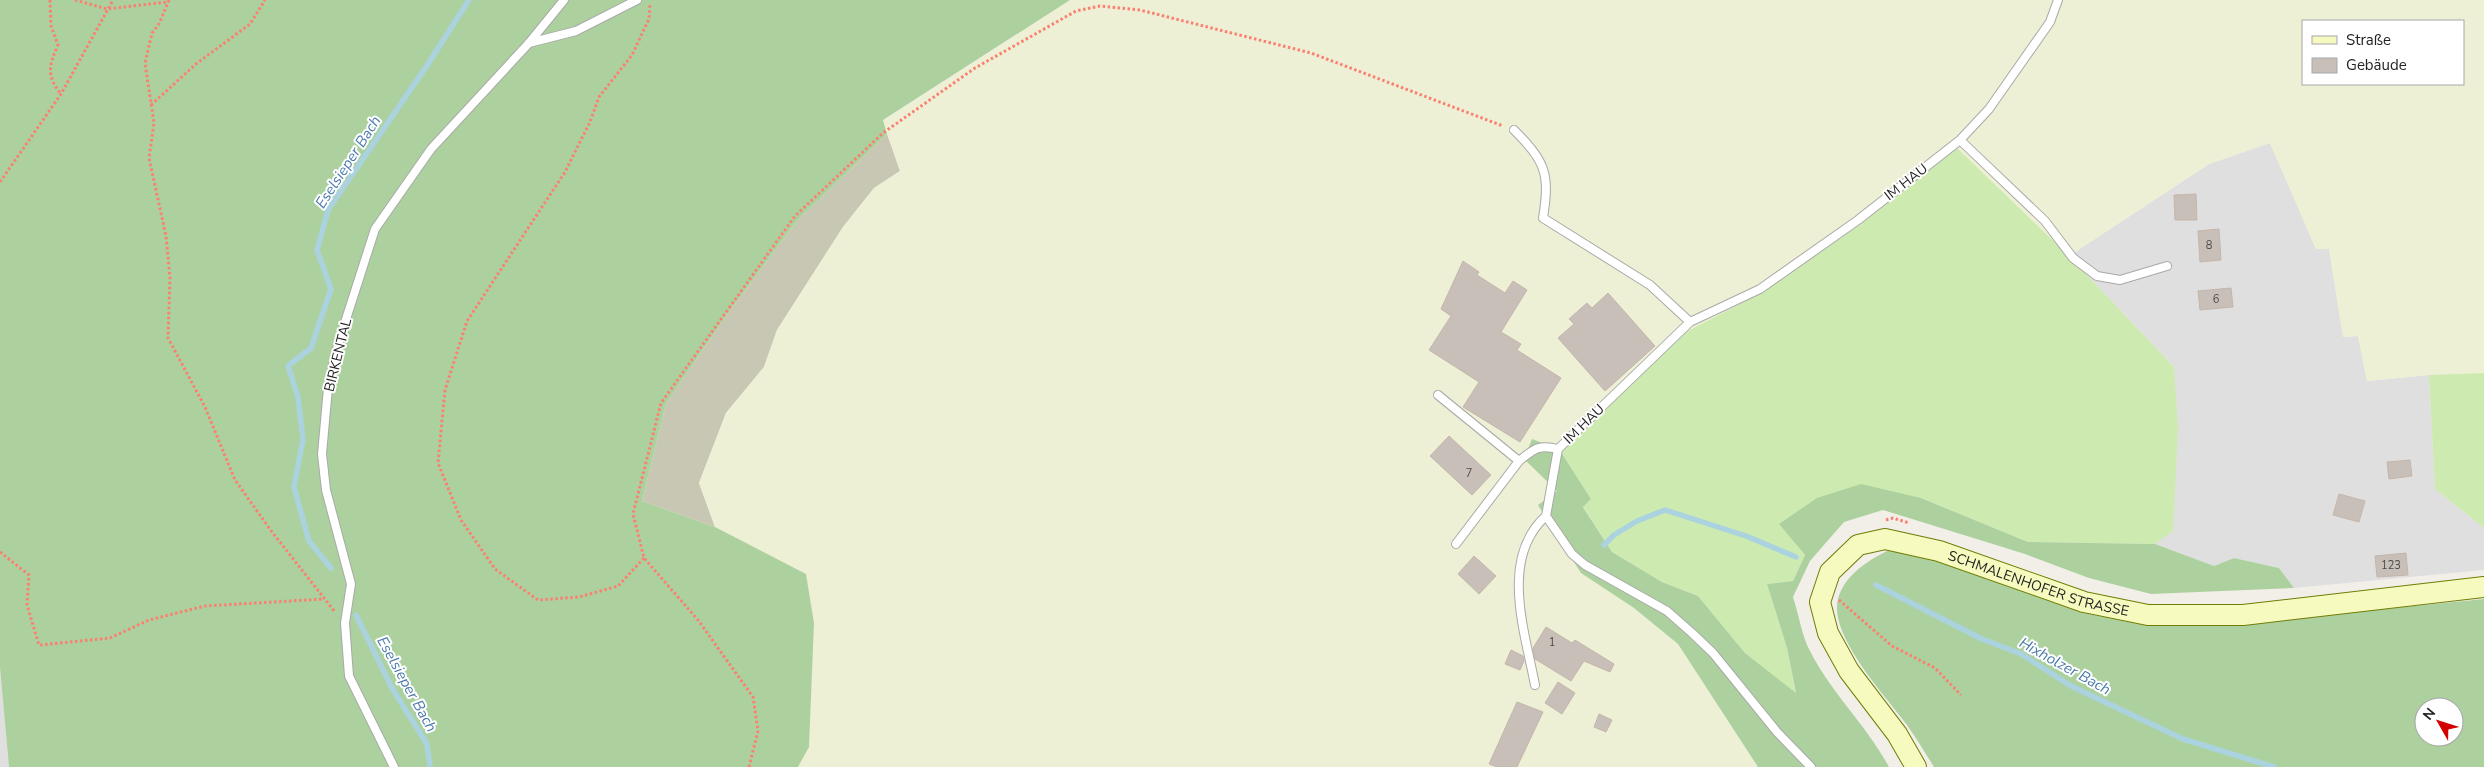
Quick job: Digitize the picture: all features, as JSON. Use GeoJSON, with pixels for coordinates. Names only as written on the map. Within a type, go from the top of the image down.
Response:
{"type":"FeatureCollection","features":[{"type":"Feature","properties":{"kind":"main road","name":"SCHMALENHOFER STRASSE"},"geometry":{"type":"LineString","coordinates":[[1823,587],[1830,572],[1858,545],[1885,539],[1939,551],[2084,602],[2148,615],[2243,615],[2484,587]]}},
{"type":"Feature","properties":{"kind":"main road"},"geometry":{"type":"LineString","coordinates":[[1823,587],[1820,602],[1828,633],[1849,671],[1897,734],[1916,767]]}},
{"type":"Feature","properties":{"kind":"lane","name":"BIRKENTAL"},"geometry":{"type":"LineString","coordinates":[[394,767],[349,676],[345,623],[351,584],[326,490],[322,454],[328,388],[339,341],[375,229],[431,149],[529,43],[564,0]]}},
{"type":"Feature","properties":{"kind":"lane"},"geometry":{"type":"LineString","coordinates":[[529,43],[576,31],[637,0]]}},
{"type":"Feature","properties":{"kind":"lane","name":"IM HAU"},"geometry":{"type":"LineString","coordinates":[[1546,516],[1558,449],[1690,322],[1760,288],[1858,220],[1960,140],[1989,110],[2050,22],[2058,0]]}},
{"type":"Feature","properties":{"kind":"lane"},"geometry":{"type":"LineString","coordinates":[[1514,130],[1536,152],[1544,170],[1546,194],[1542,218],[1650,286],[1690,322]]}},
{"type":"Feature","properties":{"kind":"lane"},"geometry":{"type":"LineString","coordinates":[[1960,140],[2045,221],[2074,258],[2097,276],[2120,280],[2167,266]]}},
{"type":"Feature","properties":{"kind":"lane"},"geometry":{"type":"LineString","coordinates":[[1438,395],[1519,461]]}},
{"type":"Feature","properties":{"kind":"lane"},"geometry":{"type":"LineString","coordinates":[[1456,544],[1519,461],[1532,450],[1544,445],[1558,449]]}},
{"type":"Feature","properties":{"kind":"lane"},"geometry":{"type":"LineString","coordinates":[[1535,685],[1523,624],[1519,587],[1520,566],[1526,542],[1536,525],[1546,516],[1572,554],[1585,565],[1659,607],[1692,632],[1713,653],[1796,754],[1811,767]]}},
{"type":"Feature","properties":{"kind":"path"},"geometry":{"type":"LineString","coordinates":[[50,0],[51,26],[58,45],[50,64],[53,84],[61,94]]}},
{"type":"Feature","properties":{"kind":"path"},"geometry":{"type":"LineString","coordinates":[[75,0],[107,10],[168,1],[159,24],[152,33],[145,63],[154,123],[149,158],[166,236],[170,278],[168,338],[205,407],[236,480],[324,599],[345,623]]}},
{"type":"Feature","properties":{"kind":"path"},"geometry":{"type":"LineString","coordinates":[[0,182],[61,94],[113,0]]}},
{"type":"Feature","properties":{"kind":"path"},"geometry":{"type":"LineString","coordinates":[[150,105],[196,64],[250,24],[265,0]]}},
{"type":"Feature","properties":{"kind":"path"},"geometry":{"type":"LineString","coordinates":[[644,558],[618,586],[579,597],[538,600],[495,569],[461,520],[438,463],[446,390],[467,321],[565,172],[590,122],[599,97],[632,55],[649,19],[650,0]]}},
{"type":"Feature","properties":{"kind":"path"},"geometry":{"type":"LineString","coordinates":[[749,767],[758,731],[753,697],[698,620],[644,558],[633,514],[661,403],[794,216],[882,133],[976,68],[1076,11],[1100,6],[1140,10],[1311,53],[1514,130]]}},
{"type":"Feature","properties":{"kind":"path"},"geometry":{"type":"LineString","coordinates":[[0,552],[29,575],[27,604],[39,645],[110,638],[149,620],[205,606],[324,599]]}},
{"type":"Feature","properties":{"kind":"path"},"geometry":{"type":"LineString","coordinates":[[1823,587],[1892,646],[1934,668],[1961,695]]}},
{"type":"Feature","properties":{"kind":"shaded area"},"geometry":{"type":"Polygon","coordinates":[[[1070,0],[2484,0],[2484,373],[2429,375],[2367,381],[2358,336],[2343,337],[2329,249],[2316,249],[2270,143],[2209,164],[2069,256],[1861,224],[1761,293],[1684,333],[1569,432],[1559,449],[1524,459],[1557,491],[1538,505],[1634,608],[1678,644],[1758,767],[798,767],[809,747],[814,623],[806,574],[715,527],[699,483],[726,413],[764,367],[777,330],[843,227],[874,188],[900,171],[883,121],[1070,0]]]}},
{"type":"Feature","properties":{"kind":"shaded area"},"geometry":{"type":"Polygon","coordinates":[[[887,134],[900,171],[874,188],[843,227],[777,330],[764,367],[726,413],[699,483],[715,527],[642,501],[666,404],[728,313],[798,220],[887,134]]]}},
{"type":"Feature","properties":{"kind":"shaded area"},"geometry":{"type":"Polygon","coordinates":[[[2270,143],[2316,249],[2329,248],[2343,337],[2358,336],[2367,381],[2429,375],[2435,489],[2484,528],[2484,570],[2294,588],[2279,568],[2234,558],[2214,566],[2155,544],[2173,531],[2174,367],[2069,256],[2209,164],[2270,143]]]}},
{"type":"Feature","properties":{"kind":"shaded area"},"geometry":{"type":"Polygon","coordinates":[[[0,668],[9,767],[0,767],[0,668]]]}},
{"type":"Feature","properties":{"kind":"green space"},"geometry":{"type":"Polygon","coordinates":[[[0,0],[1070,0],[883,120],[887,134],[798,220],[728,313],[666,404],[642,501],[715,527],[806,574],[814,623],[809,747],[798,767],[9,767],[0,668],[0,0]]]}},
{"type":"Feature","properties":{"kind":"green space"},"geometry":{"type":"Polygon","coordinates":[[[1956,147],[2069,256],[2174,367],[2178,429],[2173,531],[2155,544],[2028,542],[1921,498],[1780,524],[1805,555],[1793,581],[1767,584],[1787,648],[1796,694],[1745,653],[1698,596],[1662,582],[1612,552],[1583,506],[1591,499],[1559,449],[1569,432],[1684,333],[1761,293],[1861,224],[1956,147]]]}},
{"type":"Feature","properties":{"kind":"green space"},"geometry":{"type":"Polygon","coordinates":[[[2484,373],[2484,528],[2435,489],[2429,375],[2484,373]]]}},
{"type":"Feature","properties":{"kind":"green space"},"geometry":{"type":"Polygon","coordinates":[[[1532,439],[1559,449],[1591,499],[1583,507],[1612,552],[1662,582],[1698,596],[1745,653],[1796,693],[1787,648],[1767,584],[1793,581],[1805,555],[1779,524],[1817,498],[1861,484],[1921,498],[2028,542],[2155,544],[2214,566],[2234,558],[2279,568],[2294,588],[2151,594],[2089,578],[2025,554],[1883,510],[1844,522],[1810,561],[1793,597],[1807,645],[1825,677],[1880,751],[1889,767],[1758,767],[1678,644],[1634,608],[1581,573],[1538,505],[1557,491],[1524,459],[1532,439]]]}},
{"type":"Feature","properties":{"kind":"green space"},"geometry":{"type":"Polygon","coordinates":[[[1889,550],[1936,560],[2083,613],[2149,626],[2243,623],[2484,599],[2484,767],[1934,767],[1907,725],[1863,669],[1844,636],[1839,620],[1837,606],[1843,587],[1855,572],[1889,550]]]}},
{"type":"Feature","properties":{"kind":"building"},"geometry":{"type":"Polygon","coordinates":[[[2196,194],[2197,220],[2175,220],[2174,195],[2196,194]]]}},
{"type":"Feature","properties":{"kind":"building"},"geometry":{"type":"Polygon","coordinates":[[[2219,229],[2221,260],[2200,262],[2198,231],[2219,229]]]}},
{"type":"Feature","properties":{"kind":"building"},"geometry":{"type":"Polygon","coordinates":[[[1463,261],[1479,272],[1477,275],[1505,293],[1513,281],[1527,290],[1501,332],[1521,344],[1517,350],[1561,378],[1520,442],[1463,407],[1479,382],[1429,350],[1451,316],[1441,309],[1463,261]]]}},
{"type":"Feature","properties":{"kind":"building"},"geometry":{"type":"Polygon","coordinates":[[[2231,288],[2233,307],[2200,310],[2198,291],[2231,288]]]}},
{"type":"Feature","properties":{"kind":"building"},"geometry":{"type":"Polygon","coordinates":[[[1608,293],[1655,346],[1605,391],[1558,338],[1574,324],[1569,319],[1587,303],[1592,308],[1608,293]]]}},
{"type":"Feature","properties":{"kind":"building"},"geometry":{"type":"Polygon","coordinates":[[[1449,436],[1491,475],[1472,495],[1430,456],[1449,436]]]}},
{"type":"Feature","properties":{"kind":"building"},"geometry":{"type":"Polygon","coordinates":[[[2410,460],[2412,476],[2389,479],[2387,462],[2410,460]]]}},
{"type":"Feature","properties":{"kind":"building"},"geometry":{"type":"Polygon","coordinates":[[[2339,494],[2365,501],[2359,522],[2333,515],[2339,494]]]}},
{"type":"Feature","properties":{"kind":"building"},"geometry":{"type":"Polygon","coordinates":[[[2406,553],[2408,575],[2377,577],[2375,556],[2406,553]]]}},
{"type":"Feature","properties":{"kind":"building"},"geometry":{"type":"Polygon","coordinates":[[[1474,556],[1496,576],[1479,594],[1458,574],[1474,556]]]}},
{"type":"Feature","properties":{"kind":"building"},"geometry":{"type":"Polygon","coordinates":[[[1546,627],[1572,643],[1575,640],[1614,664],[1610,672],[1584,661],[1571,681],[1535,659],[1533,648],[1546,627]]]}},
{"type":"Feature","properties":{"kind":"building"},"geometry":{"type":"Polygon","coordinates":[[[1511,650],[1523,656],[1524,661],[1520,670],[1505,664],[1511,650]]]}},
{"type":"Feature","properties":{"kind":"building"},"geometry":{"type":"Polygon","coordinates":[[[1558,682],[1575,693],[1562,714],[1545,703],[1558,682]]]}},
{"type":"Feature","properties":{"kind":"building"},"geometry":{"type":"Polygon","coordinates":[[[1517,702],[1543,712],[1517,767],[1497,767],[1489,764],[1517,702]]]}},
{"type":"Feature","properties":{"kind":"building"},"geometry":{"type":"Polygon","coordinates":[[[1599,714],[1612,720],[1606,732],[1594,727],[1599,714]]]}},
{"type":"Feature","properties":{"kind":"waterway","name":"Eselsieper Bach"},"geometry":{"type":"LineString","coordinates":[[331,568],[309,541],[294,487],[303,439],[298,397],[288,366],[311,348],[331,289],[317,250],[328,210],[426,67],[469,0]]}},
{"type":"Feature","properties":{"kind":"waterway","name":"Hixholzer Bach"},"geometry":{"type":"LineString","coordinates":[[1604,545],[1614,535],[1637,521],[1665,510],[1746,536],[1796,557]]}},
{"type":"Feature","properties":{"kind":"waterway","name":"Hixholzer Bach"},"geometry":{"type":"LineString","coordinates":[[1876,585],[1982,639],[2021,654],[2071,686],[2183,739],[2274,767]]}},
{"type":"Feature","properties":{"kind":"waterway","name":"Eselsieper Bach"},"geometry":{"type":"LineString","coordinates":[[356,615],[392,688],[427,744],[430,767]]}}]}
